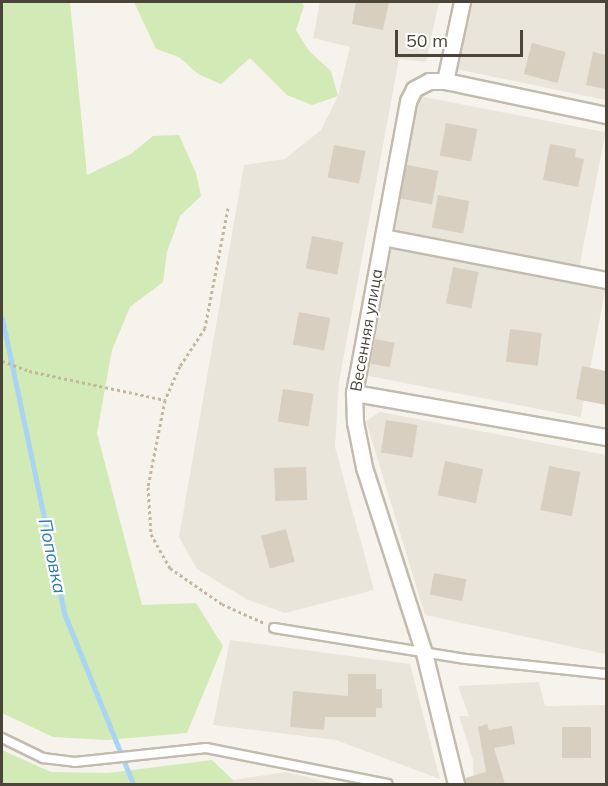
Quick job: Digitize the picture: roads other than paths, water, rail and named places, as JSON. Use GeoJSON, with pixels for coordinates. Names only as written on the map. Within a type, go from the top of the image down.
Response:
{"type":"FeatureCollection","features":[{"type":"Feature","properties":{"kind":"street"},"geometry":{"type":"LineString","coordinates":[[462,2],[445,81],[606,115]]}},
{"type":"Feature","properties":{"kind":"street","name":"Весенняя улица"},"geometry":{"type":"LineString","coordinates":[[445,81],[429,81],[414,89],[408,101],[354,393],[355,422],[364,467],[424,653],[456,784]]}},
{"type":"Feature","properties":{"kind":"street"},"geometry":{"type":"LineString","coordinates":[[383,237],[606,280]]}},
{"type":"Feature","properties":{"kind":"street"},"geometry":{"type":"LineString","coordinates":[[354,393],[606,437]]}},
{"type":"Feature","properties":{"kind":"lane"},"geometry":{"type":"LineString","coordinates":[[274,628],[424,653],[606,674]]}},
{"type":"Feature","properties":{"kind":"lane"},"geometry":{"type":"LineString","coordinates":[[2,738],[43,758],[75,762],[206,748],[387,784]]}},
{"type":"Feature","properties":{"kind":"waterway","name":"Поповка"},"geometry":{"type":"LineString","coordinates":[[2,318],[64,613],[133,784]]}}]}
